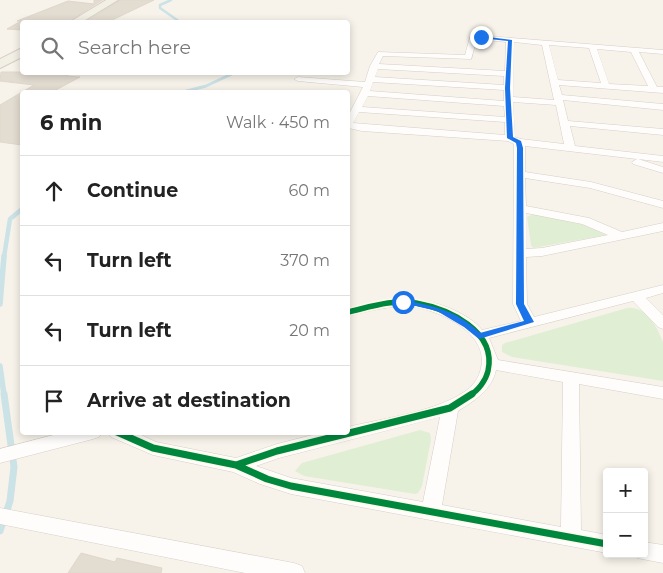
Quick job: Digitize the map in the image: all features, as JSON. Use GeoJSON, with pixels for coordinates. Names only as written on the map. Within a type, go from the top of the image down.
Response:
{"type":"FeatureCollection","features":[{"type":"Feature","properties":{"kind":"main road"},"geometry":{"type":"LineString","coordinates":[[78,20],[113,0]]}},
{"type":"Feature","properties":{"kind":"main road"},"geometry":{"type":"LineString","coordinates":[[0,64],[20,53]]}},
{"type":"Feature","properties":{"kind":"street"},"geometry":{"type":"LineString","coordinates":[[350,120],[367,86],[378,56],[386,53],[468,57],[474,37],[663,52]]}},
{"type":"Feature","properties":{"kind":"street"},"geometry":{"type":"LineString","coordinates":[[510,40],[508,120],[514,140],[519,174],[520,304],[529,322]]}},
{"type":"Feature","properties":{"kind":"street"},"geometry":{"type":"LineString","coordinates":[[545,43],[570,147]]}},
{"type":"Feature","properties":{"kind":"street"},"geometry":{"type":"LineString","coordinates":[[592,46],[606,86]]}},
{"type":"Feature","properties":{"kind":"street"},"geometry":{"type":"LineString","coordinates":[[634,50],[659,90]]}},
{"type":"Feature","properties":{"kind":"street"},"geometry":{"type":"LineString","coordinates":[[374,66],[509,74]]}},
{"type":"Feature","properties":{"kind":"street"},"geometry":{"type":"LineString","coordinates":[[298,79],[509,102],[559,100],[663,107]]}},
{"type":"Feature","properties":{"kind":"street"},"geometry":{"type":"LineString","coordinates":[[555,82],[659,90]]}},
{"type":"Feature","properties":{"kind":"street"},"geometry":{"type":"LineString","coordinates":[[367,86],[508,88]]}},
{"type":"Feature","properties":{"kind":"street"},"geometry":{"type":"LineString","coordinates":[[356,109],[508,120]]}},
{"type":"Feature","properties":{"kind":"street"},"geometry":{"type":"LineString","coordinates":[[564,123],[663,132]]}},
{"type":"Feature","properties":{"kind":"street"},"geometry":{"type":"LineString","coordinates":[[350,126],[514,140],[663,159]]}},
{"type":"Feature","properties":{"kind":"street"},"geometry":{"type":"LineString","coordinates":[[636,157],[638,163],[663,170]]}},
{"type":"Feature","properties":{"kind":"street"},"geometry":{"type":"LineString","coordinates":[[519,174],[591,185],[663,205]]}},
{"type":"Feature","properties":{"kind":"street"},"geometry":{"type":"LineString","coordinates":[[519,208],[578,219],[622,236]]}},
{"type":"Feature","properties":{"kind":"street"},"geometry":{"type":"LineString","coordinates":[[520,253],[542,252],[663,227]]}},
{"type":"Feature","properties":{"kind":"street"},"geometry":{"type":"LineString","coordinates":[[479,336],[663,289]]}},
{"type":"Feature","properties":{"kind":"street"},"geometry":{"type":"LineString","coordinates":[[636,296],[663,324]]}},
{"type":"Feature","properties":{"kind":"street"},"geometry":{"type":"LineString","coordinates":[[350,312],[391,302],[415,303],[440,309],[454,316],[479,336],[490,353],[492,364],[489,375],[482,386],[472,396],[450,408],[350,433]]}},
{"type":"Feature","properties":{"kind":"street"},"geometry":{"type":"LineString","coordinates":[[492,364],[663,393]]}},
{"type":"Feature","properties":{"kind":"street"},"geometry":{"type":"LineString","coordinates":[[571,378],[571,538]]}},
{"type":"Feature","properties":{"kind":"street"},"geometry":{"type":"LineString","coordinates":[[431,513],[450,408]]}},
{"type":"Feature","properties":{"kind":"street"},"geometry":{"type":"LineString","coordinates":[[0,456],[82,435]]}},
{"type":"Feature","properties":{"kind":"street"},"geometry":{"type":"LineString","coordinates":[[124,435],[170,454],[236,465],[279,484],[603,543]]}},
{"type":"Feature","properties":{"kind":"street"},"geometry":{"type":"LineString","coordinates":[[236,465],[277,451],[341,435]]}},
{"type":"Feature","properties":{"kind":"street"},"geometry":{"type":"LineString","coordinates":[[9,518],[221,557],[294,573]]}},
{"type":"Feature","properties":{"kind":"street"},"geometry":{"type":"LineString","coordinates":[[648,552],[663,554]]}},
{"type":"Feature","properties":{"kind":"green space"},"geometry":{"type":"Polygon","coordinates":[[[534,214],[585,225],[606,235],[533,248],[527,217],[534,214]]]}},
{"type":"Feature","properties":{"kind":"green space"},"geometry":{"type":"Polygon","coordinates":[[[627,308],[634,308],[646,314],[658,330],[663,342],[663,381],[512,357],[502,352],[502,345],[505,343],[627,308]]]}},
{"type":"Feature","properties":{"kind":"green space"},"geometry":{"type":"Polygon","coordinates":[[[420,430],[430,433],[431,440],[422,486],[418,493],[415,494],[304,476],[295,471],[302,463],[420,430]]]}},
{"type":"Feature","properties":{"kind":"building"},"geometry":{"type":"Polygon","coordinates":[[[94,0],[102,0],[71,20],[17,21],[68,1],[94,4],[94,0]]]}},
{"type":"Feature","properties":{"kind":"building"},"geometry":{"type":"Polygon","coordinates":[[[120,0],[154,0],[112,20],[88,20],[120,0]]]}},
{"type":"Feature","properties":{"kind":"building"},"geometry":{"type":"Polygon","coordinates":[[[20,22],[20,30],[7,29],[20,22]]]}},
{"type":"Feature","properties":{"kind":"building"},"geometry":{"type":"Polygon","coordinates":[[[1,72],[20,72],[20,75],[68,75],[67,76],[80,77],[56,90],[25,90],[34,85],[0,81],[1,72]]]}},
{"type":"Feature","properties":{"kind":"building"},"geometry":{"type":"Polygon","coordinates":[[[20,93],[20,145],[0,142],[0,105],[20,93]]]}},
{"type":"Feature","properties":{"kind":"building"},"geometry":{"type":"Polygon","coordinates":[[[81,553],[115,562],[117,558],[162,568],[161,573],[68,573],[81,553]]]}},
{"type":"Feature","properties":{"kind":"waterway"},"geometry":{"type":"LineString","coordinates":[[171,0],[160,5],[160,8],[177,20]]}},
{"type":"Feature","properties":{"kind":"waterway"},"geometry":{"type":"LineString","coordinates":[[191,90],[206,86],[230,75]]}},
{"type":"Feature","properties":{"kind":"waterway"},"geometry":{"type":"LineString","coordinates":[[4,257],[10,219],[20,211]]}},
{"type":"Feature","properties":{"kind":"waterway"},"geometry":{"type":"LineString","coordinates":[[0,304],[4,256]]}},
{"type":"Feature","properties":{"kind":"waterway"},"geometry":{"type":"LineString","coordinates":[[0,366],[4,395]]}},
{"type":"Feature","properties":{"kind":"waterway"},"geometry":{"type":"LineString","coordinates":[[0,531],[10,501],[14,467],[4,394]]}},
{"type":"Feature","properties":{"kind":"cycle path"},"geometry":{"type":"LineString","coordinates":[[350,312],[398,302],[415,303],[438,309],[458,318],[475,330],[486,345],[490,361],[487,377],[474,393],[450,408],[350,433]]}},
{"type":"Feature","properties":{"kind":"cycle path"},"geometry":{"type":"LineString","coordinates":[[124,435],[153,448],[236,465],[267,479],[291,486],[603,543]]}},
{"type":"Feature","properties":{"kind":"cycle path"},"geometry":{"type":"LineString","coordinates":[[236,465],[277,451],[341,435]]}},
{"type":"Feature","properties":{"kind":"route"},"geometry":{"type":"LineString","coordinates":[[403,302],[440,309],[454,316],[479,336],[529,322],[520,304],[518,153],[520,148],[519,142],[510,138],[508,120],[510,40],[481,37]]}}]}
